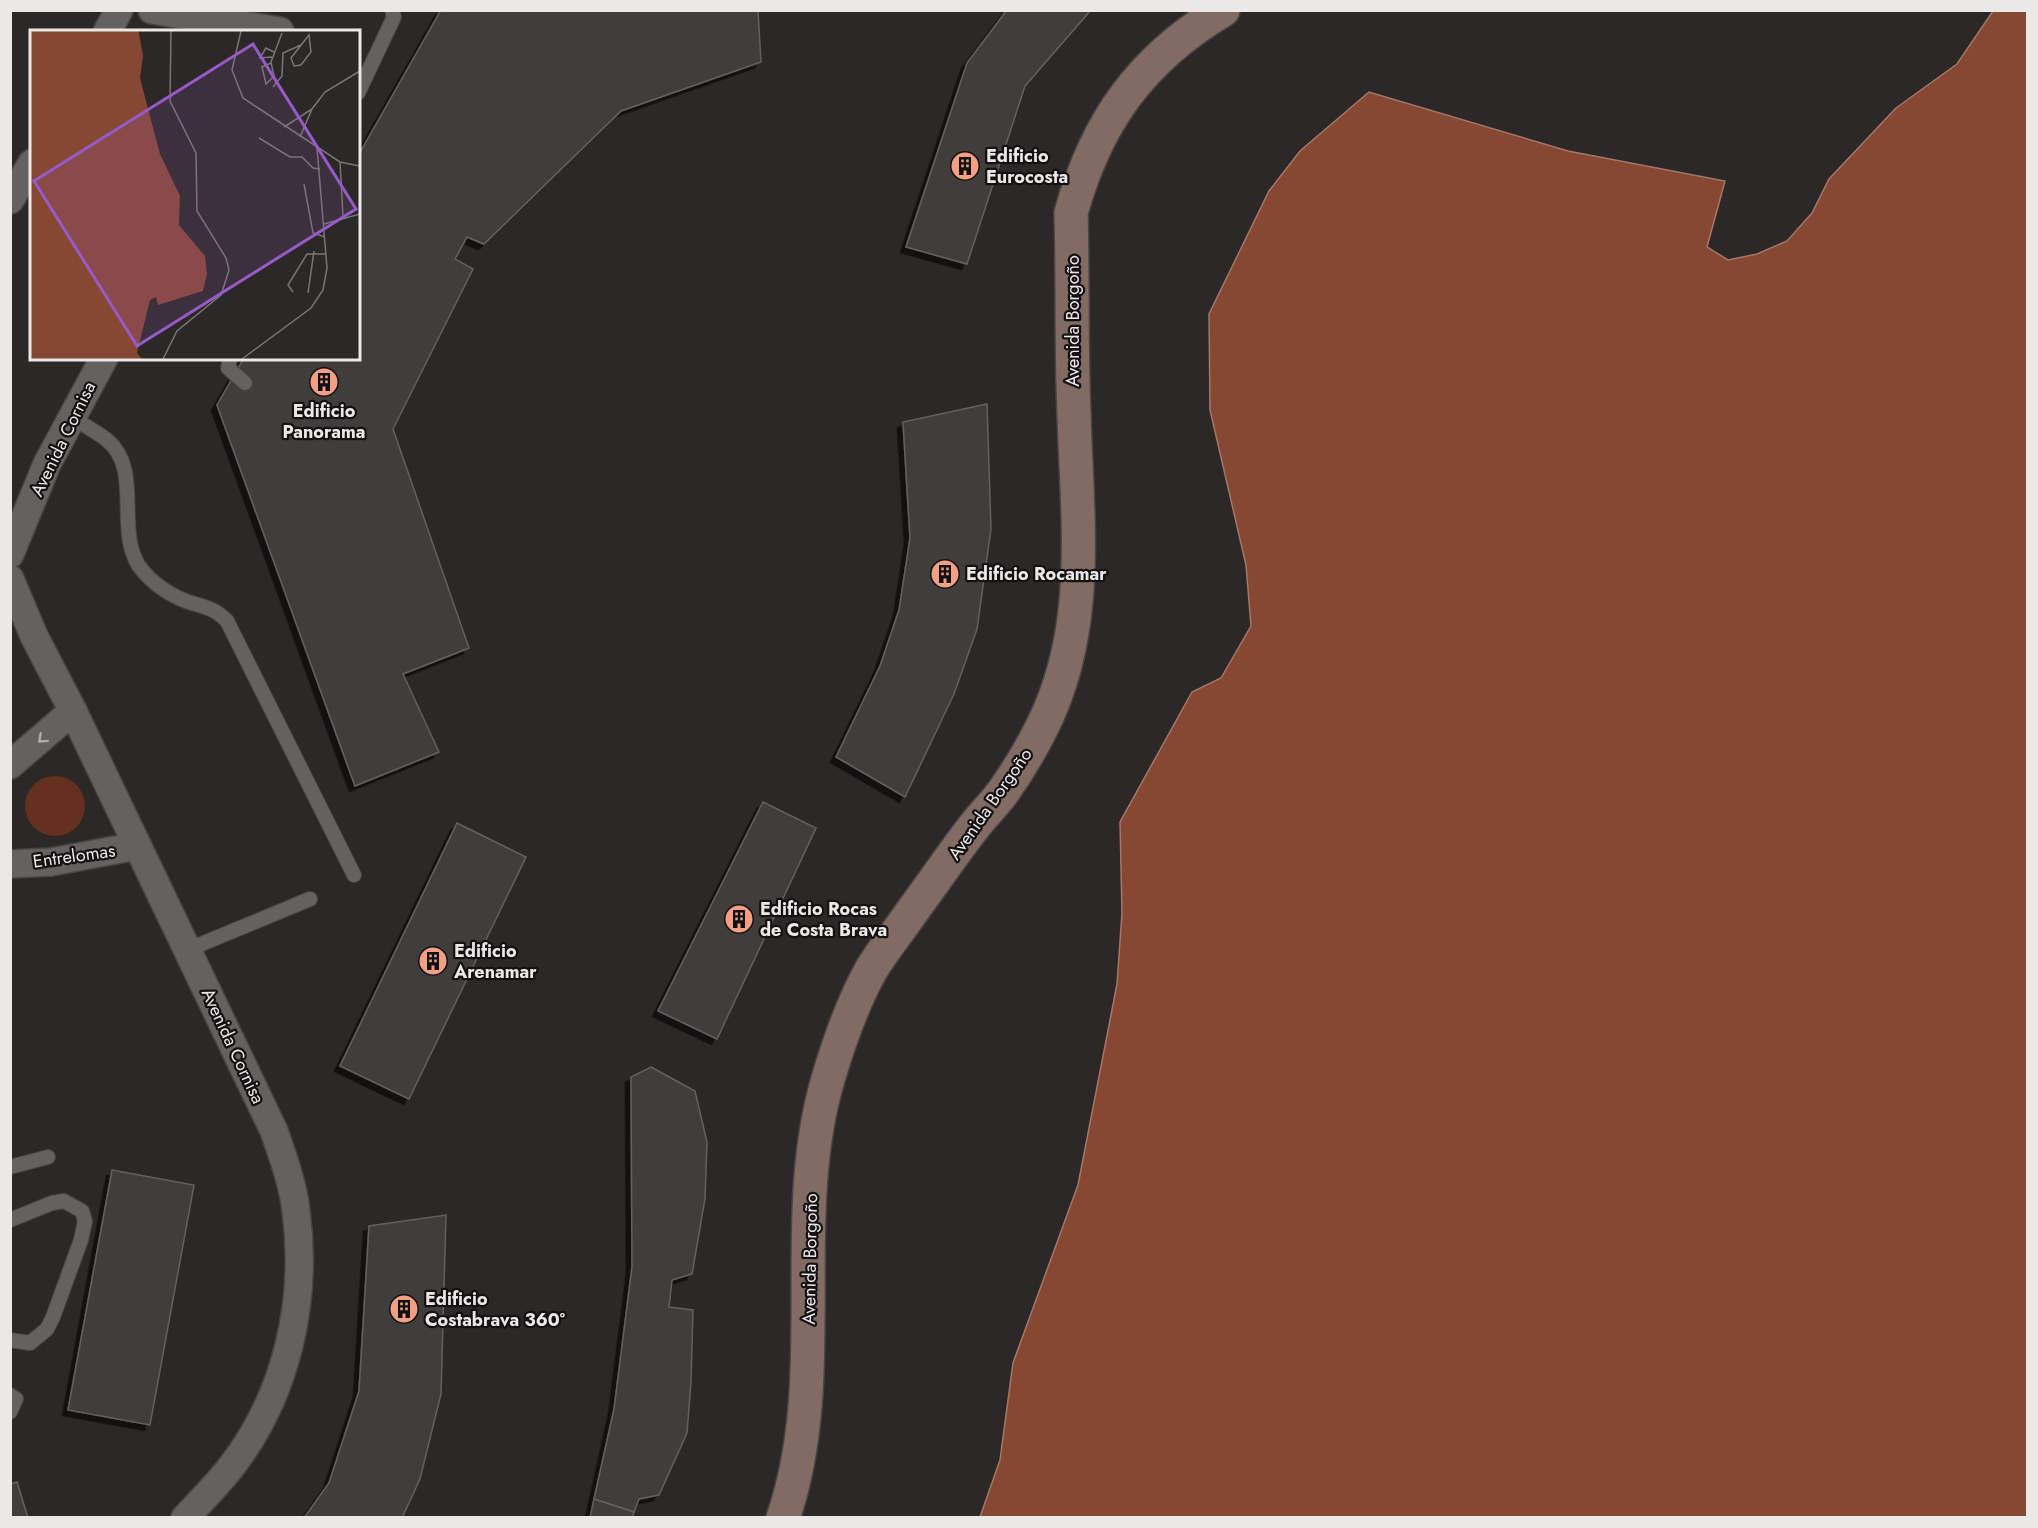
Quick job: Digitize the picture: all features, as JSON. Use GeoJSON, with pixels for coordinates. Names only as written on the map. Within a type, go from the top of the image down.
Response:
{"type":"FeatureCollection","features":[{"type":"Feature","properties":{"kind":"main road","name":"Avenida Borgoño"},"geometry":{"type":"LineString","coordinates":[[783,1518],[801,1448],[807,1399],[811,1171],[820,1112],[839,1043],[872,968],[1024,760],[1044,724],[1059,686],[1070,647],[1077,607],[1079,566],[1071,213],[1080,182],[1091,152],[1106,123],[1140,78],[1173,44],[1223,10]]}},
{"type":"Feature","properties":{"kind":"street"},"geometry":{"type":"LineString","coordinates":[[108,30],[119,10]]}},
{"type":"Feature","properties":{"kind":"street"},"geometry":{"type":"LineString","coordinates":[[152,10],[274,30]]}},
{"type":"Feature","properties":{"kind":"street"},"geometry":{"type":"LineString","coordinates":[[281,30],[291,10]]}},
{"type":"Feature","properties":{"kind":"street"},"geometry":{"type":"LineString","coordinates":[[10,200],[30,166]]}},
{"type":"Feature","properties":{"kind":"street","name":"Avenida Cornisa"},"geometry":{"type":"LineString","coordinates":[[10,554],[47,464],[103,360]]}},
{"type":"Feature","properties":{"kind":"street","name":"Avenida Cornisa"},"geometry":{"type":"LineString","coordinates":[[10,579],[34,636],[73,711],[274,1131],[287,1170],[296,1209],[300,1250],[299,1290],[294,1330],[283,1370],[268,1407],[248,1443],[232,1466],[185,1518]]}},
{"type":"Feature","properties":{"kind":"street"},"geometry":{"type":"LineString","coordinates":[[10,765],[73,711]]}},
{"type":"Feature","properties":{"kind":"street","name":"Entrelomas"},"geometry":{"type":"LineString","coordinates":[[10,864],[51,862],[137,846]]}},
{"type":"Feature","properties":{"kind":"lane"},"geometry":{"type":"LineString","coordinates":[[360,89],[394,17],[392,10]]}},
{"type":"Feature","properties":{"kind":"lane"},"geometry":{"type":"LineString","coordinates":[[230,360],[228,368],[245,383]]}},
{"type":"Feature","properties":{"kind":"lane"},"geometry":{"type":"LineString","coordinates":[[72,418],[109,441],[118,454],[127,485],[128,538],[134,557],[147,576],[172,594],[217,611],[226,621],[354,874]]}},
{"type":"Feature","properties":{"kind":"lane"},"geometry":{"type":"LineString","coordinates":[[187,950],[310,899]]}},
{"type":"Feature","properties":{"kind":"lane"},"geometry":{"type":"LineString","coordinates":[[10,1167],[48,1157]]}},
{"type":"Feature","properties":{"kind":"lane"},"geometry":{"type":"LineString","coordinates":[[10,1220],[52,1203],[64,1201],[82,1211],[85,1221],[81,1240],[47,1329],[30,1343],[10,1340]]}},
{"type":"Feature","properties":{"kind":"lane"},"geometry":{"type":"LineString","coordinates":[[10,1395],[16,1400],[10,1412]]}},
{"type":"Feature","properties":{"kind":"shaded area"},"geometry":{"type":"Polygon","coordinates":[[[1993,11],[2028,11],[2027,1517],[980,1517],[1000,1460],[1013,1363],[1078,1185],[1117,984],[1122,913],[1120,822],[1192,692],[1221,678],[1251,626],[1246,565],[1210,410],[1209,314],[1269,191],[1300,151],[1369,92],[1568,151],[1725,181],[1707,247],[1728,260],[1757,254],[1787,241],[1812,213],[1829,179],[1896,108],[1957,64],[1993,11]]]}},
{"type":"Feature","properties":{"kind":"shaded area"},"geometry":{"type":"Polygon","coordinates":[[[49,776],[61,776],[72,781],[80,789],[85,806],[83,818],[72,831],[61,836],[49,836],[38,831],[30,823],[25,812],[25,800],[30,789],[38,781],[49,776]]]}},
{"type":"Feature","properties":{"kind":"building","name":"Edificio Panorama"},"geometry":{"type":"Polygon","coordinates":[[[441,10],[758,10],[761,62],[621,111],[484,244],[467,237],[455,259],[473,269],[393,429],[469,648],[403,674],[439,752],[355,786],[217,405],[243,360],[360,360],[360,152],[441,10]]]}},
{"type":"Feature","properties":{"kind":"building","name":"Edificio Eurocosta"},"geometry":{"type":"Polygon","coordinates":[[[1007,10],[1091,10],[1025,86],[967,264],[906,247],[967,63],[1007,10]]]}},
{"type":"Feature","properties":{"kind":"building","name":"Edificio Rocamar"},"geometry":{"type":"Polygon","coordinates":[[[987,404],[991,529],[977,629],[954,694],[905,797],[836,757],[880,666],[899,610],[910,538],[903,422],[987,404]]]}},
{"type":"Feature","properties":{"kind":"building","name":"Edificio Rocas de Costa Brava"},"geometry":{"type":"Polygon","coordinates":[[[763,802],[816,828],[717,1039],[658,1011],[763,802]]]}},
{"type":"Feature","properties":{"kind":"building","name":"Edificio Arenamar"},"geometry":{"type":"Polygon","coordinates":[[[457,823],[526,857],[409,1099],[340,1066],[457,823]]]}},
{"type":"Feature","properties":{"kind":"building"},"geometry":{"type":"Polygon","coordinates":[[[651,1067],[695,1091],[707,1142],[705,1199],[692,1274],[672,1280],[669,1307],[693,1310],[687,1433],[659,1495],[639,1499],[634,1512],[594,1499],[614,1409],[632,1267],[631,1077],[651,1067]]]}},
{"type":"Feature","properties":{"kind":"building"},"geometry":{"type":"Polygon","coordinates":[[[112,1170],[194,1185],[150,1425],[68,1410],[112,1170]]]}},
{"type":"Feature","properties":{"kind":"building","name":"Edificio Costabrava 360°"},"geometry":{"type":"Polygon","coordinates":[[[446,1215],[441,1394],[420,1479],[402,1518],[304,1518],[329,1483],[359,1391],[369,1226],[446,1215]]]}},
{"type":"Feature","properties":{"kind":"building"},"geometry":{"type":"Polygon","coordinates":[[[17,1482],[28,1518],[10,1518],[10,1484],[17,1482]]]}},
{"type":"Feature","properties":{"kind":"building"},"geometry":{"type":"Polygon","coordinates":[[[594,1499],[634,1512],[632,1518],[590,1518],[594,1499]]]}},
{"type":"Feature","properties":{"kind":"place","name":"Edificio Eurocosta"},"geometry":{"type":"Point","coordinates":[965,166]}},
{"type":"Feature","properties":{"kind":"place","name":"Edificio Panorama"},"geometry":{"type":"Point","coordinates":[324,382]}},
{"type":"Feature","properties":{"kind":"place","name":"Edificio Rocamar"},"geometry":{"type":"Point","coordinates":[945,574]}},
{"type":"Feature","properties":{"kind":"place","name":"Edificio Rocas de Costa Brava"},"geometry":{"type":"Point","coordinates":[739,919]}},
{"type":"Feature","properties":{"kind":"place","name":"Edificio Arenamar"},"geometry":{"type":"Point","coordinates":[433,961]}},
{"type":"Feature","properties":{"kind":"place","name":"Edificio Costabrava 360°"},"geometry":{"type":"Point","coordinates":[404,1309]}}]}
